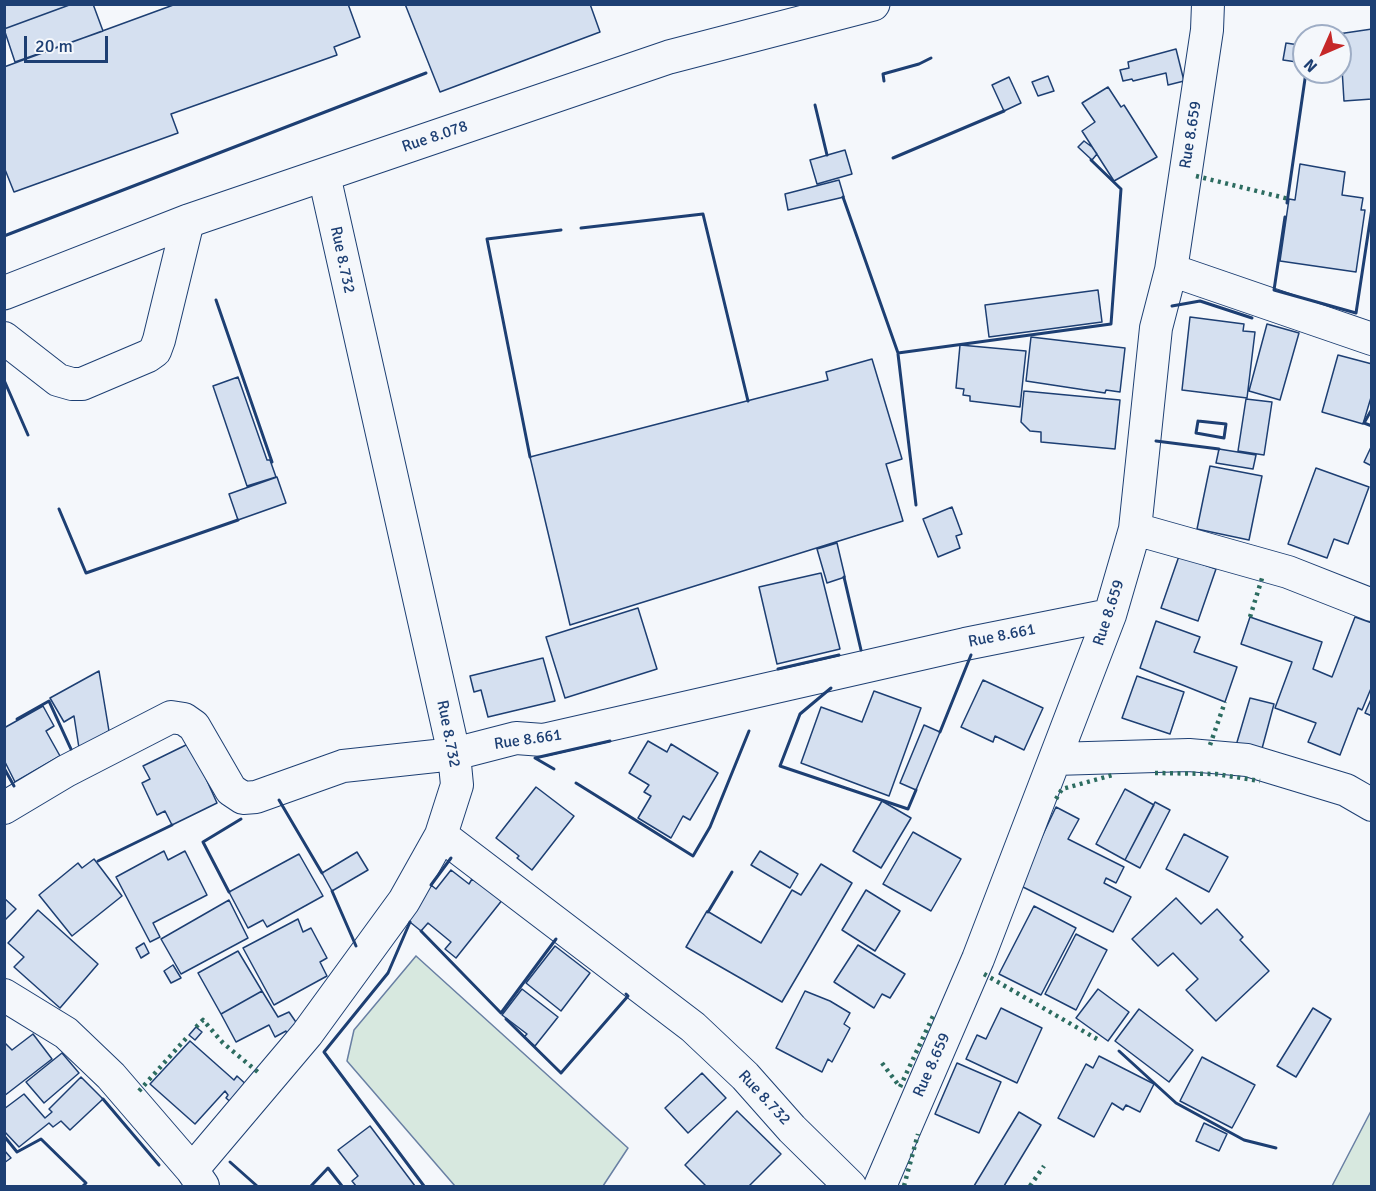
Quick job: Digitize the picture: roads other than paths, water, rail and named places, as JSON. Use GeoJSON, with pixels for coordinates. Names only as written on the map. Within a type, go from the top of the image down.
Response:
{"type":"FeatureCollection","features":[{"type":"Feature","properties":{"kind":"highway","name":"Rue 8.078"},"geometry":{"type":"LineString","coordinates":[[4,293],[188,221],[669,57],[873,4]]}},
{"type":"Feature","properties":{"kind":"street","name":"Rue 8.659"},"geometry":{"type":"LineString","coordinates":[[880,1186],[978,959],[1110,615],[1135,529],[1156,328],[1171,270],[1207,30],[1208,4]]}},
{"type":"Feature","properties":{"kind":"street","name":"Rue 8.732"},"geometry":{"type":"LineString","coordinates":[[324,175],[454,754],[457,785],[441,835],[693,1027],[745,1076],[792,1129],[850,1186]]}},
{"type":"Feature","properties":{"kind":"street"},"geometry":{"type":"LineString","coordinates":[[4,338],[58,380],[72,384],[82,384],[148,356],[155,351],[159,340],[188,221]]}},
{"type":"Feature","properties":{"kind":"street"},"geometry":{"type":"LineString","coordinates":[[1171,270],[1371,339]]}},
{"type":"Feature","properties":{"kind":"street"},"geometry":{"type":"LineString","coordinates":[[1135,529],[1288,572],[1371,605]]}},
{"type":"Feature","properties":{"kind":"street","name":"Rue 8.661"},"geometry":{"type":"LineString","coordinates":[[4,808],[66,771],[171,717],[184,719],[194,726],[231,790],[243,798],[256,797],[344,766],[454,754],[516,738],[543,740],[965,644],[1110,615]]}},
{"type":"Feature","properties":{"kind":"street"},"geometry":{"type":"LineString","coordinates":[[1055,759],[1189,755],[1247,760],[1346,790],[1371,806]]}},
{"type":"Feature","properties":{"kind":"street"},"geometry":{"type":"LineString","coordinates":[[4,995],[66,1033],[111,1076],[197,1178],[307,1034],[404,901],[441,835]]}}]}
